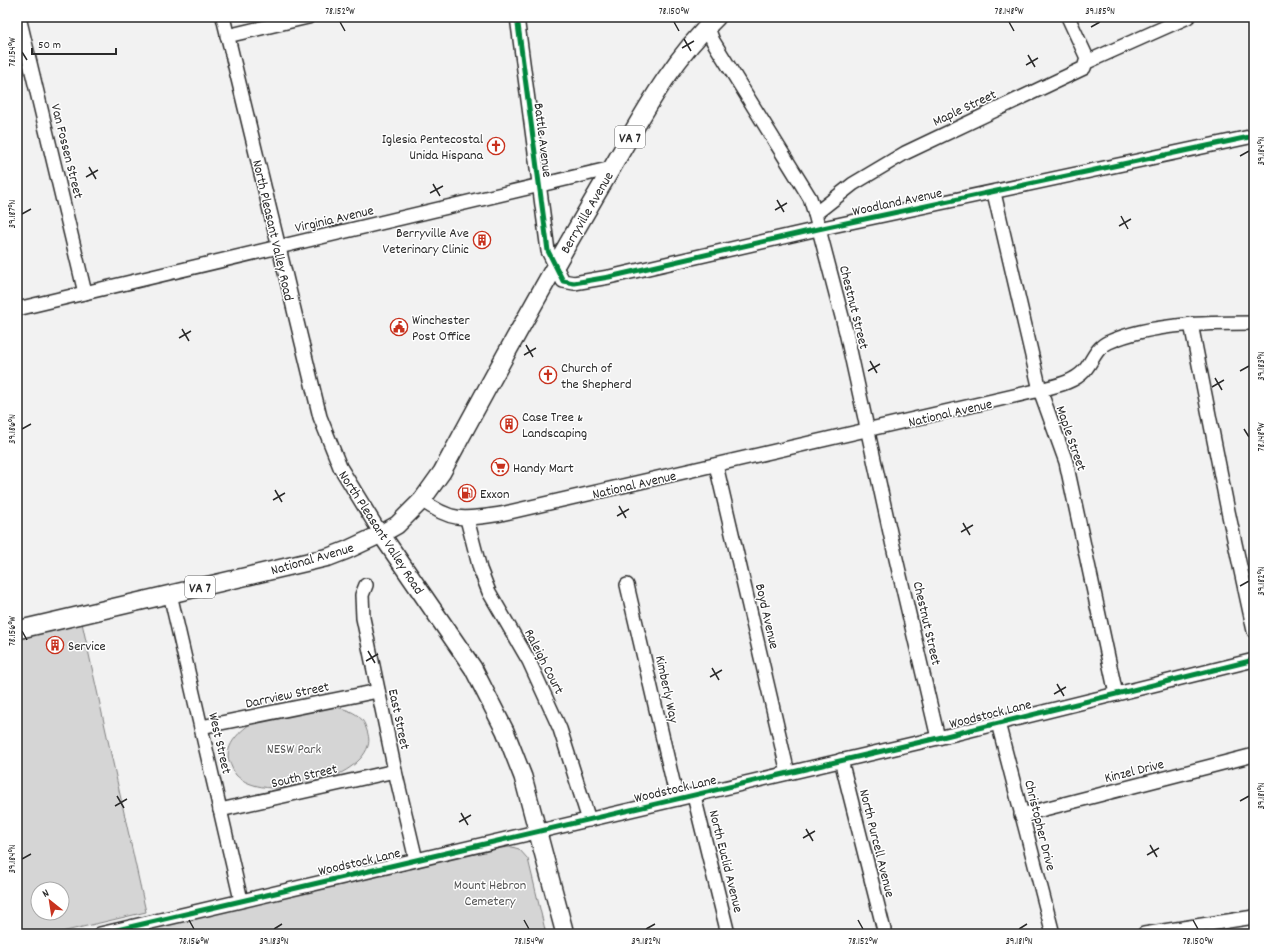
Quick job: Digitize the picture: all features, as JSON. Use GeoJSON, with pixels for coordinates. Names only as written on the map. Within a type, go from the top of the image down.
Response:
{"type":"FeatureCollection","features":[{"type":"Feature","properties":{"kind":"main road","name":"Berryville Avenue"},"geometry":{"type":"LineString","coordinates":[[422,500],[442,472],[555,265],[657,91],[710,20]]}},
{"type":"Feature","properties":{"kind":"main road","name":"National Avenue"},"geometry":{"type":"LineString","coordinates":[[17,630],[329,557],[381,534],[397,525],[422,500]]}},
{"type":"Feature","properties":{"kind":"main road","name":"North Pleasant Valley Road"},"geometry":{"type":"LineString","coordinates":[[381,534],[473,668],[484,688],[516,758],[565,934]]}},
{"type":"Feature","properties":{"kind":"street","name":"North Pleasant Valley Road"},"geometry":{"type":"LineString","coordinates":[[223,17],[320,417],[340,467],[381,534]]}},
{"type":"Feature","properties":{"kind":"street"},"geometry":{"type":"LineString","coordinates":[[227,36],[308,17]]}},
{"type":"Feature","properties":{"kind":"street","name":"Battle Avenue"},"geometry":{"type":"LineString","coordinates":[[517,17],[538,186],[548,251],[555,265]]}},
{"type":"Feature","properties":{"kind":"street"},"geometry":{"type":"LineString","coordinates":[[1068,17],[1087,58],[1087,62]]}},
{"type":"Feature","properties":{"kind":"street","name":"Maple Street"},"geometry":{"type":"LineString","coordinates":[[815,214],[853,184],[900,156],[1084,68],[1087,62],[1188,17]]}},
{"type":"Feature","properties":{"kind":"street","name":"Chestnut Street"},"geometry":{"type":"LineString","coordinates":[[710,20],[731,71],[810,198],[846,332],[893,546],[938,738]]}},
{"type":"Feature","properties":{"kind":"street","name":"Van Fossen Street"},"geometry":{"type":"LineString","coordinates":[[19,21],[85,293]]}},
{"type":"Feature","properties":{"kind":"street","name":"Woodland Avenue"},"geometry":{"type":"LineString","coordinates":[[555,265],[563,281],[574,283],[609,277],[818,229],[994,193],[1254,136]]}},
{"type":"Feature","properties":{"kind":"street","name":"Virginia Avenue"},"geometry":{"type":"LineString","coordinates":[[17,309],[612,168]]}},
{"type":"Feature","properties":{"kind":"street","name":"Maple Street"},"geometry":{"type":"LineString","coordinates":[[994,193],[1040,390],[1066,462],[1116,694]]}},
{"type":"Feature","properties":{"kind":"street","name":"National Avenue"},"geometry":{"type":"LineString","coordinates":[[422,500],[437,511],[467,519],[501,514],[716,466],[1040,390],[1075,379],[1084,371],[1094,354],[1109,342],[1156,330],[1191,324],[1254,323]]}},
{"type":"Feature","properties":{"kind":"street"},"geometry":{"type":"LineString","coordinates":[[1191,324],[1228,512],[1254,631]]}},
{"type":"Feature","properties":{"kind":"street","name":"Boyd Avenue"},"geometry":{"type":"LineString","coordinates":[[716,466],[788,773]]}},
{"type":"Feature","properties":{"kind":"street","name":"Raleigh Court"},"geometry":{"type":"LineString","coordinates":[[467,519],[480,569],[489,592],[529,661],[560,729],[590,820]]}},
{"type":"Feature","properties":{"kind":"street","name":"East Street"},"geometry":{"type":"LineString","coordinates":[[366,585],[362,595],[361,610],[395,771],[416,860]]}},
{"type":"Feature","properties":{"kind":"street","name":"Kimberly Way"},"geometry":{"type":"LineString","coordinates":[[627,585],[676,799]]}},
{"type":"Feature","properties":{"kind":"street","name":"West Street"},"geometry":{"type":"LineString","coordinates":[[170,594],[240,900]]}},
{"type":"Feature","properties":{"kind":"street","name":"Woodstock Lane"},"geometry":{"type":"LineString","coordinates":[[100,934],[240,900],[538,833],[676,799],[694,796],[938,738],[1254,660]]}},
{"type":"Feature","properties":{"kind":"street","name":"Darrview Street"},"geometry":{"type":"LineString","coordinates":[[201,727],[378,691]]}},
{"type":"Feature","properties":{"kind":"street","name":"Christopher Drive"},"geometry":{"type":"LineString","coordinates":[[998,723],[1053,934]]}},
{"type":"Feature","properties":{"kind":"street","name":"Kinzel Drive"},"geometry":{"type":"LineString","coordinates":[[1022,815],[1254,755]]}},
{"type":"Feature","properties":{"kind":"street","name":"North Purcell Avenue"},"geometry":{"type":"LineString","coordinates":[[841,760],[885,934]]}},
{"type":"Feature","properties":{"kind":"street","name":"South Street"},"geometry":{"type":"LineString","coordinates":[[220,810],[395,771]]}},
{"type":"Feature","properties":{"kind":"street","name":"North Euclid Avenue"},"geometry":{"type":"LineString","coordinates":[[694,796],[728,934]]}},
{"type":"Feature","properties":{"kind":"street"},"geometry":{"type":"LineString","coordinates":[[1144,934],[1254,917]]}},
{"type":"Feature","properties":{"kind":"green space"},"geometry":{"type":"Polygon","coordinates":[[[82,623],[146,912],[53,934],[17,934],[17,639],[82,623]]]}},
{"type":"Feature","properties":{"kind":"green space","name":"NESW Park"},"geometry":{"type":"Polygon","coordinates":[[[329,706],[346,710],[356,715],[364,723],[368,734],[368,746],[360,759],[346,770],[328,779],[308,785],[286,788],[266,787],[249,783],[236,775],[229,761],[229,749],[235,738],[248,725],[253,722],[329,706]]]}},
{"type":"Feature","properties":{"kind":"green space","name":"Mount Hebron Cemetery"},"geometry":{"type":"Polygon","coordinates":[[[512,847],[519,849],[528,859],[546,934],[123,934],[489,849],[512,847]]]}},
{"type":"Feature","properties":{"kind":"cycle path"},"geometry":{"type":"LineString","coordinates":[[517,17],[548,251],[563,281],[574,283],[609,277],[818,229],[1254,136]]}},
{"type":"Feature","properties":{"kind":"cycle path"},"geometry":{"type":"LineString","coordinates":[[100,934],[938,738],[1254,660]]}},
{"type":"Feature","properties":{"kind":"place","name":"Iglesia Pentecostal Unida Hispana"},"geometry":{"type":"Point","coordinates":[496,146]}},
{"type":"Feature","properties":{"kind":"place","name":"Berryville Ave Veterinary Clinic"},"geometry":{"type":"Point","coordinates":[482,240]}},
{"type":"Feature","properties":{"kind":"place","name":"Winchester Post Office"},"geometry":{"type":"Point","coordinates":[399,327]}},
{"type":"Feature","properties":{"kind":"place","name":"Church of the Shepherd"},"geometry":{"type":"Point","coordinates":[548,375]}},
{"type":"Feature","properties":{"kind":"place","name":"Case Tree & Landscaping"},"geometry":{"type":"Point","coordinates":[509,424]}},
{"type":"Feature","properties":{"kind":"place","name":"Handy Mart"},"geometry":{"type":"Point","coordinates":[500,467]}},
{"type":"Feature","properties":{"kind":"place","name":"Exxon"},"geometry":{"type":"Point","coordinates":[467,493]}},
{"type":"Feature","properties":{"kind":"place","name":"Service"},"geometry":{"type":"Point","coordinates":[55,645]}}]}
